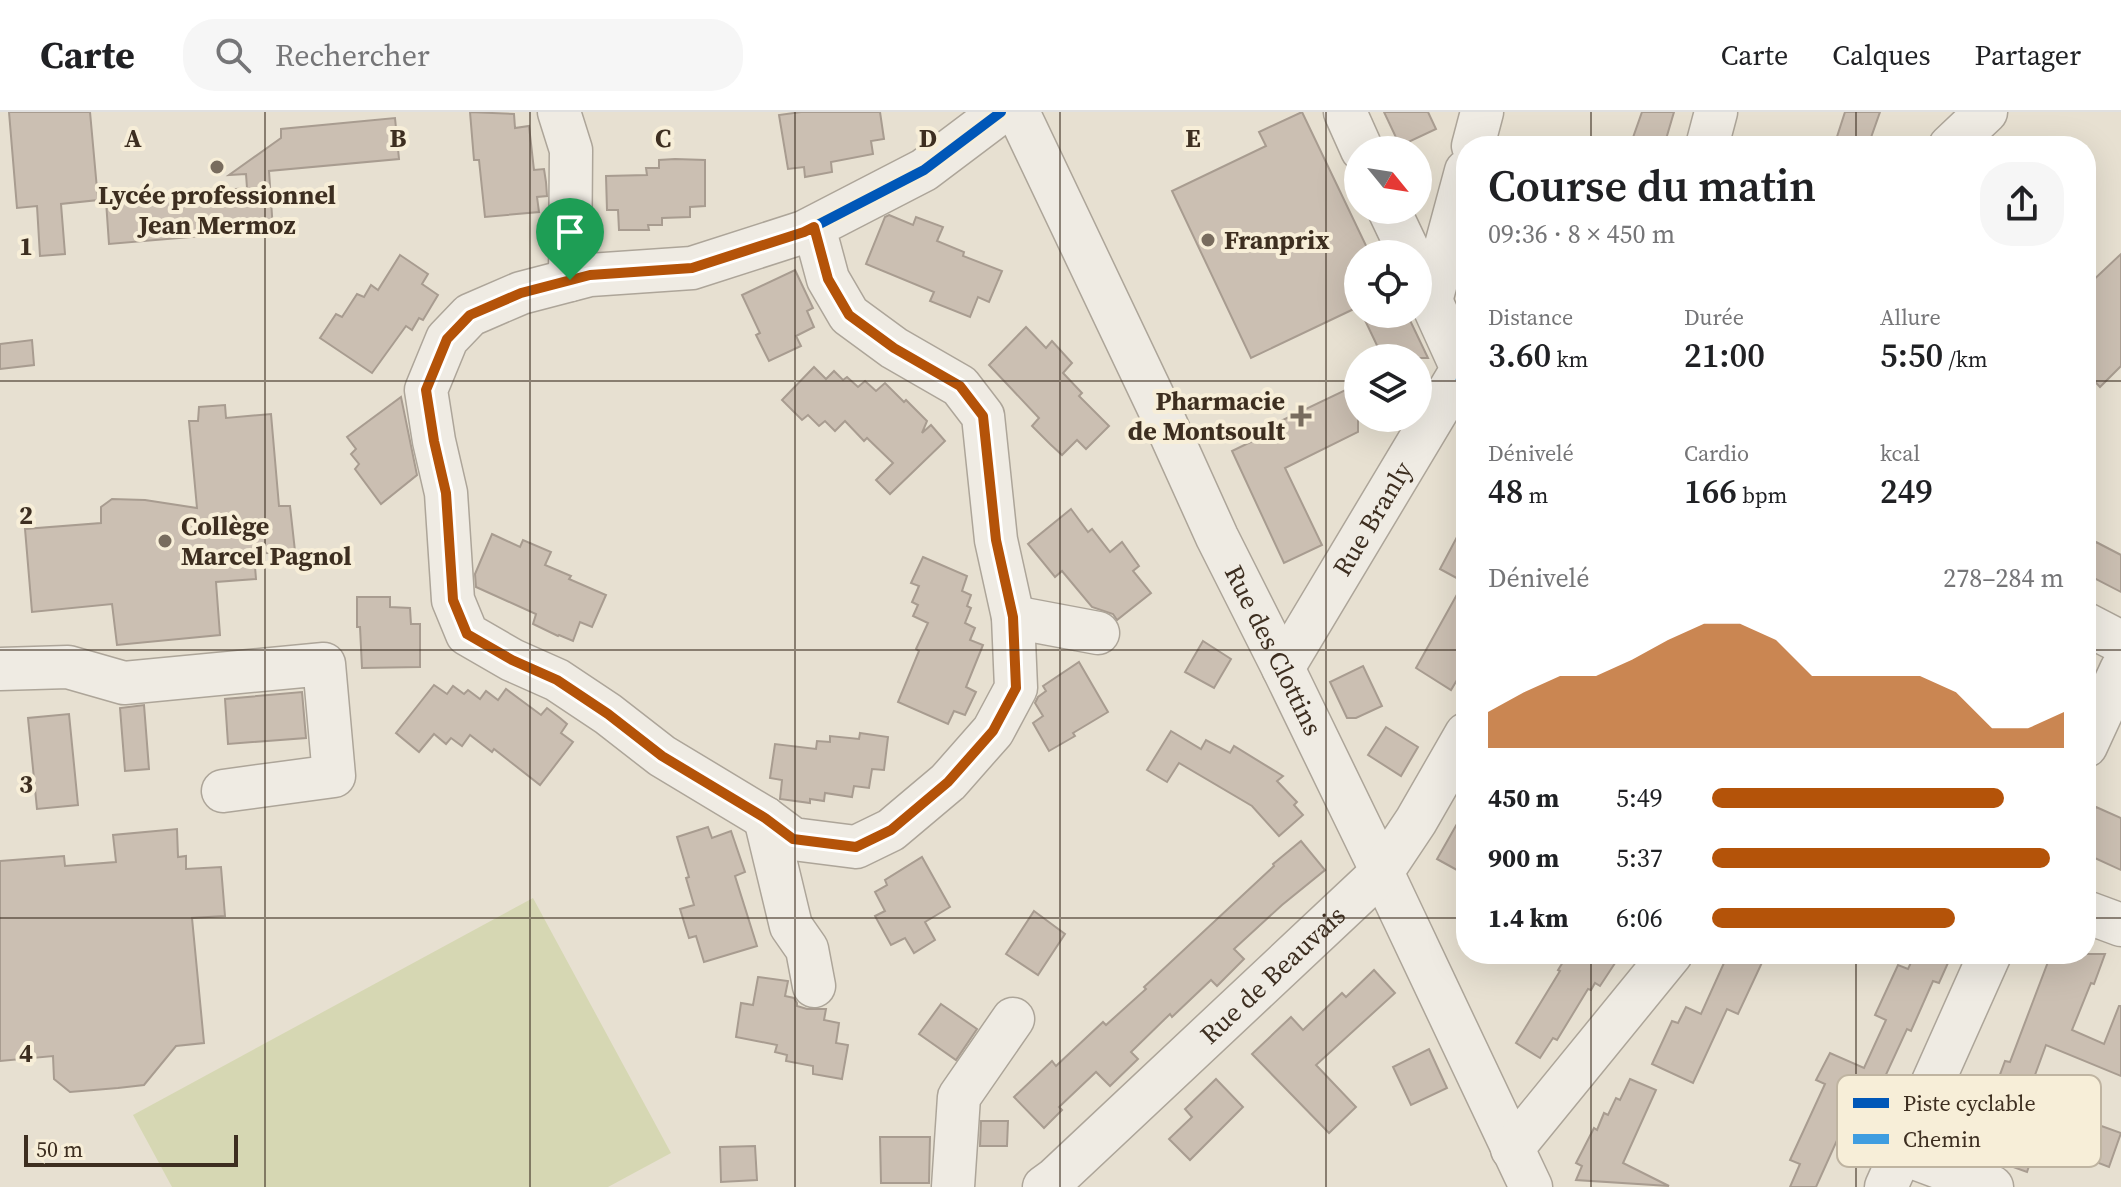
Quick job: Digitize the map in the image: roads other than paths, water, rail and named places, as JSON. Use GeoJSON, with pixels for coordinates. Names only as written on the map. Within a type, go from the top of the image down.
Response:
{"type":"FeatureCollection","features":[{"type":"Feature","properties":{"kind":"street"},"geometry":{"type":"LineString","coordinates":[[559,112],[571,150],[570,280]]}},
{"type":"Feature","properties":{"kind":"street"},"geometry":{"type":"LineString","coordinates":[[814,227],[828,279],[849,315],[894,348],[960,386],[983,416],[996,540],[1013,617],[1016,688],[993,731],[948,782],[891,830],[856,847],[793,839],[765,818],[662,756],[557,680],[512,660],[467,634],[453,600],[446,493],[426,390],[447,339],[470,315],[521,293],[590,275],[692,268],[804,232],[924,170],[1001,112]]}},
{"type":"Feature","properties":{"kind":"street","name":"Rue des Clottins"},"geometry":{"type":"LineString","coordinates":[[1018,112],[1217,537],[1382,872],[1531,1187]]}},
{"type":"Feature","properties":{"kind":"street"},"geometry":{"type":"LineString","coordinates":[[1345,112],[1356,136]]}},
{"type":"Feature","properties":{"kind":"street"},"geometry":{"type":"LineString","coordinates":[[1476,136],[1482,112]]}},
{"type":"Feature","properties":{"kind":"street"},"geometry":{"type":"LineString","coordinates":[[1961,136],[1986,112]]}},
{"type":"Feature","properties":{"kind":"street"},"geometry":{"type":"LineString","coordinates":[[1432,267],[1456,199]]}},
{"type":"Feature","properties":{"kind":"street","name":"Rue Branly"},"geometry":{"type":"LineString","coordinates":[[1432,303],[1456,356]]}},
{"type":"Feature","properties":{"kind":"street","name":"Rue Branly"},"geometry":{"type":"LineString","coordinates":[[1283,668],[1456,379]]}},
{"type":"Feature","properties":{"kind":"street"},"geometry":{"type":"LineString","coordinates":[[1013,617],[1098,633]]}},
{"type":"Feature","properties":{"kind":"street"},"geometry":{"type":"LineString","coordinates":[[2096,629],[2121,642]]}},
{"type":"Feature","properties":{"kind":"street"},"geometry":{"type":"LineString","coordinates":[[0,669],[68,667],[124,683],[324,664],[334,776],[223,791]]}},
{"type":"Feature","properties":{"kind":"street"},"geometry":{"type":"LineString","coordinates":[[2096,724],[2121,670]]}},
{"type":"Feature","properties":{"kind":"street","name":"Rue de Beauvais"},"geometry":{"type":"LineString","coordinates":[[1044,1187],[1067,1169],[1382,872],[1456,751]]}},
{"type":"Feature","properties":{"kind":"street"},"geometry":{"type":"LineString","coordinates":[[765,818],[791,926],[807,949],[814,986]]}},
{"type":"Feature","properties":{"kind":"street"},"geometry":{"type":"LineString","coordinates":[[2096,916],[2121,925]]}},
{"type":"Feature","properties":{"kind":"street"},"geometry":{"type":"LineString","coordinates":[[1512,1149],[1663,964]]}},
{"type":"Feature","properties":{"kind":"street"},"geometry":{"type":"LineString","coordinates":[[1936,1075],[1986,964]]}},
{"type":"Feature","properties":{"kind":"street"},"geometry":{"type":"LineString","coordinates":[[953,1187],[959,1097],[1013,1019]]}},
{"type":"Feature","properties":{"kind":"street"},"geometry":{"type":"LineString","coordinates":[[1893,1170],[1992,1187]]}},
{"type":"Feature","properties":{"kind":"place","name":"Lycée professionnel Jean Mermoz"},"geometry":{"type":"Point","coordinates":[217,167]}},
{"type":"Feature","properties":{"kind":"place","name":"Franprix"},"geometry":{"type":"Point","coordinates":[1208,240]}},
{"type":"Feature","properties":{"kind":"place","name":"Pharmacie de Montsoult"},"geometry":{"type":"Point","coordinates":[1301,416]}},
{"type":"Feature","properties":{"kind":"place","name":"Collège Marcel Pagnol"},"geometry":{"type":"Point","coordinates":[165,541]}}]}
